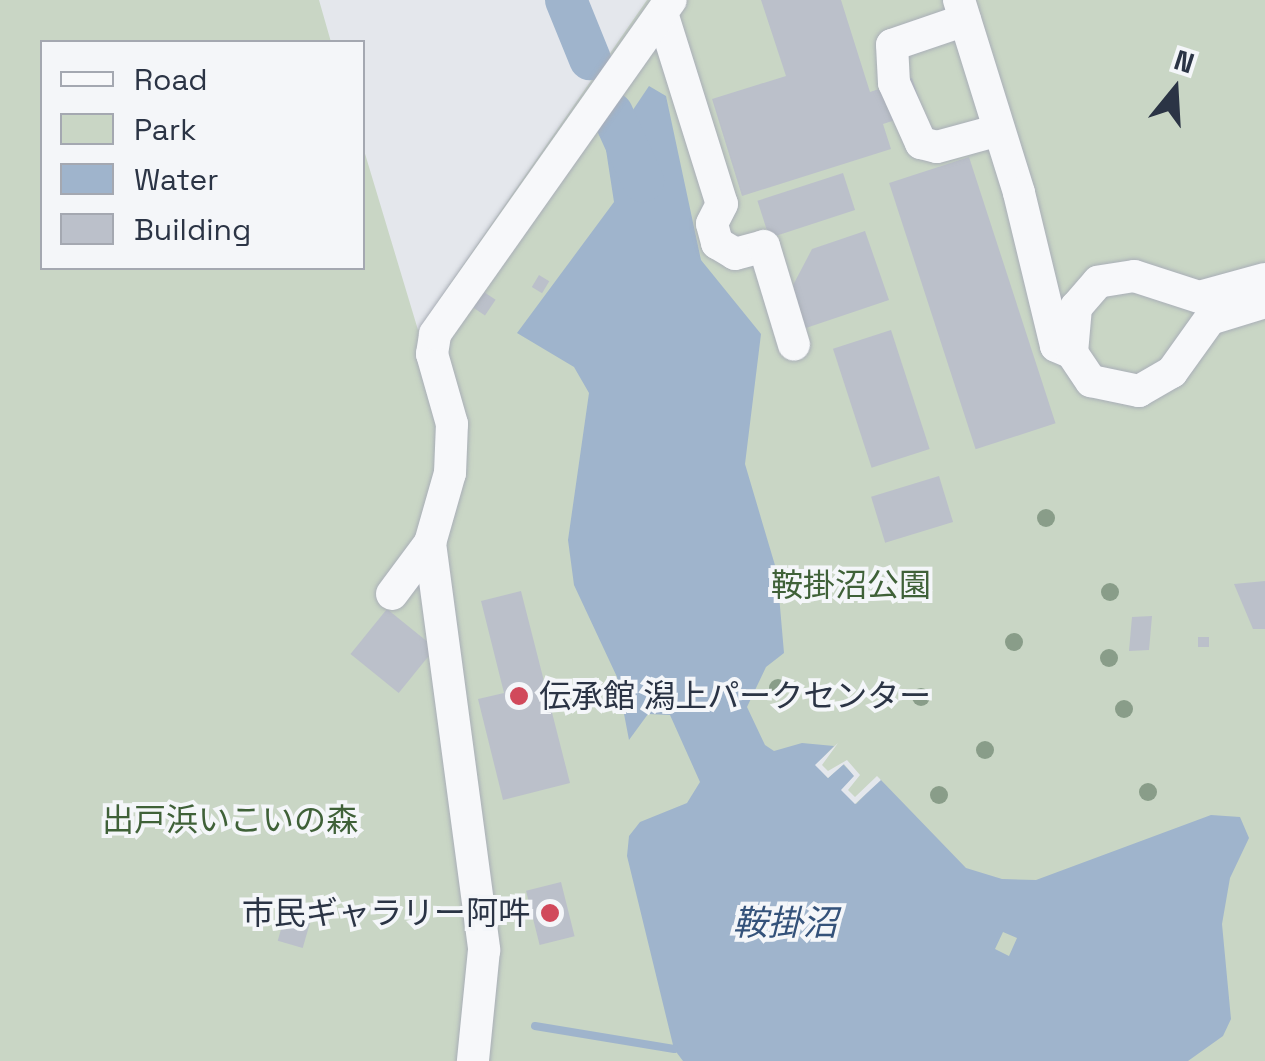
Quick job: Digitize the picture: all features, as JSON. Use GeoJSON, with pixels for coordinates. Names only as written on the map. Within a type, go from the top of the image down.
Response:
{"type":"FeatureCollection","features":[{"type":"Feature","properties":{"kind":"lane"},"geometry":{"type":"LineString","coordinates":[[666,6],[722,204],[712,224],[717,243],[735,254],[764,246],[794,345]]}},
{"type":"Feature","properties":{"kind":"lane"},"geometry":{"type":"LineString","coordinates":[[473,1061],[484,950],[430,543],[452,441],[432,354],[435,334],[666,6]]}},
{"type":"Feature","properties":{"kind":"lane"},"geometry":{"type":"LineString","coordinates":[[998,130],[937,147],[920,143],[894,84],[892,45],[962,10],[1032,243],[1056,346],[1072,353]]}},
{"type":"Feature","properties":{"kind":"lane"},"geometry":{"type":"LineString","coordinates":[[1032,243],[1046,272],[1082,295]]}},
{"type":"Feature","properties":{"kind":"lane"},"geometry":{"type":"LineString","coordinates":[[1265,278],[1199,297],[1117,277],[1082,295],[1070,322],[1072,353],[1091,381],[1139,391],[1172,372],[1210,319],[1265,302]]}},
{"type":"Feature","properties":{"kind":"lane"},"geometry":{"type":"LineString","coordinates":[[392,594],[430,543]]}},
{"type":"Feature","properties":{"kind":"green space","name":"鞍掛沼公園"},"geometry":{"type":"Polygon","coordinates":[[[0,0],[319,0],[330,40],[40,40],[40,270],[365,270],[365,154],[418,330],[647,0],[1265,0],[1265,1061],[0,1061],[0,0]]]}},
{"type":"Feature","properties":{"kind":"water","name":"鞍掛沼"},"geometry":{"type":"Polygon","coordinates":[[[649,86],[666,96],[701,260],[761,334],[745,464],[777,572],[784,653],[766,667],[747,707],[765,745],[774,751],[802,743],[834,746],[816,765],[828,778],[843,764],[855,776],[842,790],[856,804],[880,779],[966,868],[1002,879],[1036,880],[1211,815],[1240,817],[1249,838],[1230,878],[1222,924],[1231,1019],[1223,1036],[1188,1061],[683,1061],[674,1049],[627,856],[629,836],[640,822],[687,803],[700,782],[670,715],[648,714],[629,740],[617,677],[574,585],[568,540],[589,393],[574,367],[517,333],[614,202],[606,150],[649,86]],[[1003,932],[995,949],[1009,956],[1017,938],[1003,932]]]}},
{"type":"Feature","properties":{"kind":"pier"},"geometry":{"type":"Polygon","coordinates":[[[838,743],[822,765],[828,771],[847,760],[860,775],[848,790],[855,797],[877,776],[881,780],[855,804],[841,790],[854,776],[844,764],[828,778],[815,765],[838,743]]]}},
{"type":"Feature","properties":{"kind":"building"},"geometry":{"type":"Polygon","coordinates":[[[761,0],[841,0],[870,92],[912,78],[923,111],[883,124],[891,149],[742,196],[712,99],[786,76],[761,0]]]}},
{"type":"Feature","properties":{"kind":"building"},"geometry":{"type":"Polygon","coordinates":[[[969,157],[1056,423],[976,449],[889,183],[969,157]]]}},
{"type":"Feature","properties":{"kind":"building"},"geometry":{"type":"Polygon","coordinates":[[[843,173],[855,210],[769,238],[757,201],[843,173]]]}},
{"type":"Feature","properties":{"kind":"building"},"geometry":{"type":"Polygon","coordinates":[[[865,231],[889,300],[803,329],[790,291],[812,249],[865,231]]]}},
{"type":"Feature","properties":{"kind":"building"},"geometry":{"type":"Polygon","coordinates":[[[539,275],[549,281],[542,293],[532,287],[539,275]]]}},
{"type":"Feature","properties":{"kind":"building"},"geometry":{"type":"Polygon","coordinates":[[[484,292],[496,300],[485,316],[473,308],[484,292]]]}},
{"type":"Feature","properties":{"kind":"building"},"geometry":{"type":"Polygon","coordinates":[[[891,330],[930,449],[872,468],[833,349],[891,330]]]}},
{"type":"Feature","properties":{"kind":"building"},"geometry":{"type":"Polygon","coordinates":[[[939,476],[953,522],[885,543],[871,497],[939,476]]]}},
{"type":"Feature","properties":{"kind":"building"},"geometry":{"type":"Polygon","coordinates":[[[1265,581],[1265,629],[1253,629],[1234,584],[1265,581]]]}},
{"type":"Feature","properties":{"kind":"building","name":"伝承館 潟上パークセンター"},"geometry":{"type":"Polygon","coordinates":[[[521,591],[570,783],[503,800],[478,699],[504,693],[481,601],[521,591]]]}},
{"type":"Feature","properties":{"kind":"building"},"geometry":{"type":"Polygon","coordinates":[[[387,609],[435,648],[399,693],[350,654],[387,609]]]}},
{"type":"Feature","properties":{"kind":"building"},"geometry":{"type":"Polygon","coordinates":[[[1152,616],[1149,650],[1129,651],[1132,617],[1152,616]]]}},
{"type":"Feature","properties":{"kind":"building"},"geometry":{"type":"Polygon","coordinates":[[[1198,637],[1209,637],[1209,647],[1198,647],[1198,637]]]}},
{"type":"Feature","properties":{"kind":"building","name":"市民ギャラリー阿吽"},"geometry":{"type":"Polygon","coordinates":[[[561,882],[575,936],[540,945],[526,891],[561,882]]]}},
{"type":"Feature","properties":{"kind":"building"},"geometry":{"type":"Polygon","coordinates":[[[286,912],[311,919],[303,948],[278,941],[286,912]]]}},
{"type":"Feature","properties":{"kind":"waterway"},"geometry":{"type":"LineString","coordinates":[[566,0],[590,59]]}},
{"type":"Feature","properties":{"kind":"waterway"},"geometry":{"type":"LineString","coordinates":[[612,113],[643,181]]}},
{"type":"Feature","properties":{"kind":"waterway"},"geometry":{"type":"LineString","coordinates":[[535,1026],[674,1049]]}},
{"type":"Feature","properties":{"kind":"place","name":"伝承館 潟上パークセンター"},"geometry":{"type":"Point","coordinates":[519,696]}},
{"type":"Feature","properties":{"kind":"place","name":"市民ギャラリー阿吽"},"geometry":{"type":"Point","coordinates":[550,913]}},
{"type":"Feature","properties":{"kind":"park label","name":"出戸浜いこいの森"},"geometry":{"type":"Point","coordinates":[230,820]}}]}
